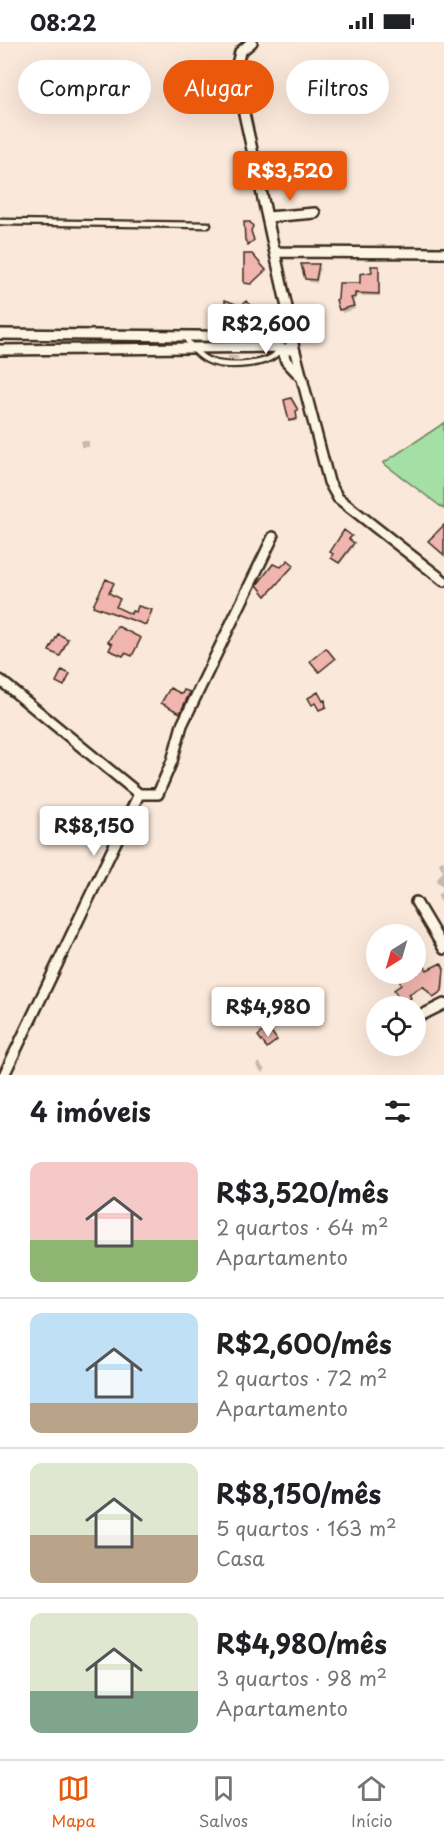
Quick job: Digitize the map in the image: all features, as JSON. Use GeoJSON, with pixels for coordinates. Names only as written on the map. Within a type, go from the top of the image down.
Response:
{"type":"FeatureCollection","features":[{"type":"Feature","properties":{"kind":"street"},"geometry":{"type":"LineString","coordinates":[[252,42],[240,52],[235,73],[276,252],[288,318],[283,342],[286,361],[305,381]]}},
{"type":"Feature","properties":{"kind":"street"},"geometry":{"type":"LineString","coordinates":[[268,217],[315,213]]}},
{"type":"Feature","properties":{"kind":"street"},"geometry":{"type":"LineString","coordinates":[[276,252],[444,253]]}},
{"type":"Feature","properties":{"kind":"street"},"geometry":{"type":"LineString","coordinates":[[2,334],[252,337],[283,342],[250,349],[2,350],[2,334]]}},
{"type":"Feature","properties":{"kind":"street"},"geometry":{"type":"LineString","coordinates":[[250,349],[252,337]]}},
{"type":"Feature","properties":{"kind":"street"},"geometry":{"type":"LineString","coordinates":[[283,342],[305,381],[329,482],[338,498],[444,581]]}},
{"type":"Feature","properties":{"kind":"street"},"geometry":{"type":"LineString","coordinates":[[0,680],[139,794],[158,794],[172,761],[182,725],[273,537]]}},
{"type":"Feature","properties":{"kind":"street"},"geometry":{"type":"LineString","coordinates":[[4,1075],[139,794]]}},
{"type":"Feature","properties":{"kind":"street"},"geometry":{"type":"LineString","coordinates":[[416,902],[444,949]]}},
{"type":"Feature","properties":{"kind":"street"},"geometry":{"type":"LineString","coordinates":[[426,1013],[444,1004]]}},
{"type":"Feature","properties":{"kind":"lane"},"geometry":{"type":"LineString","coordinates":[[0,222],[207,225]]}},
{"type":"Feature","properties":{"kind":"lane"},"geometry":{"type":"LineString","coordinates":[[184,336],[190,348],[211,362],[250,365],[276,355],[283,342]]}},
{"type":"Feature","properties":{"kind":"lane"},"geometry":{"type":"LineString","coordinates":[[206,336],[207,348]]}},
{"type":"Feature","properties":{"kind":"green space"},"geometry":{"type":"Polygon","coordinates":[[[444,423],[444,509],[383,463],[444,423]]]}},
{"type":"Feature","properties":{"kind":"building"},"geometry":{"type":"Polygon","coordinates":[[[244,222],[250,222],[253,226],[251,231],[254,240],[248,245],[245,240],[244,222]]]}},
{"type":"Feature","properties":{"kind":"building"},"geometry":{"type":"Polygon","coordinates":[[[244,254],[252,254],[266,270],[251,284],[244,283],[244,254]]]}},
{"type":"Feature","properties":{"kind":"building"},"geometry":{"type":"Polygon","coordinates":[[[301,264],[319,264],[316,280],[305,279],[301,264]]]}},
{"type":"Feature","properties":{"kind":"building"},"geometry":{"type":"Polygon","coordinates":[[[371,266],[379,266],[379,294],[355,293],[355,297],[351,298],[354,306],[339,310],[336,300],[339,283],[360,283],[360,274],[372,272],[371,266]]]}},
{"type":"Feature","properties":{"kind":"building"},"geometry":{"type":"Polygon","coordinates":[[[225,300],[241,306],[246,301],[262,317],[246,322],[239,330],[226,330],[226,320],[219,316],[219,306],[225,305],[225,300]]]}},
{"type":"Feature","properties":{"kind":"building"},"geometry":{"type":"Polygon","coordinates":[[[291,398],[298,410],[296,411],[297,419],[289,421],[284,400],[291,398]]]}},
{"type":"Feature","properties":{"kind":"building"},"geometry":{"type":"Polygon","coordinates":[[[444,525],[444,555],[428,541],[444,525]]]}},
{"type":"Feature","properties":{"kind":"building"},"geometry":{"type":"Polygon","coordinates":[[[344,530],[352,536],[349,539],[354,543],[339,563],[331,558],[333,554],[330,552],[344,530]]]}},
{"type":"Feature","properties":{"kind":"building"},"geometry":{"type":"Polygon","coordinates":[[[288,560],[294,565],[266,596],[257,585],[273,564],[281,567],[288,560]]]}},
{"type":"Feature","properties":{"kind":"building"},"geometry":{"type":"Polygon","coordinates":[[[106,579],[114,583],[109,593],[120,599],[116,607],[131,614],[132,611],[136,612],[138,606],[152,610],[146,625],[93,606],[106,579]]]}},
{"type":"Feature","properties":{"kind":"building"},"geometry":{"type":"Polygon","coordinates":[[[117,626],[141,638],[132,656],[125,653],[123,656],[109,650],[112,644],[108,642],[117,626]]]}},
{"type":"Feature","properties":{"kind":"building"},"geometry":{"type":"Polygon","coordinates":[[[58,634],[68,639],[60,656],[49,651],[58,634]]]}},
{"type":"Feature","properties":{"kind":"building"},"geometry":{"type":"Polygon","coordinates":[[[326,648],[335,659],[319,672],[310,661],[326,648]]]}},
{"type":"Feature","properties":{"kind":"building"},"geometry":{"type":"Polygon","coordinates":[[[62,670],[70,674],[64,686],[56,682],[62,670]]]}},
{"type":"Feature","properties":{"kind":"building"},"geometry":{"type":"Polygon","coordinates":[[[170,688],[182,694],[184,690],[190,692],[180,713],[161,703],[170,688]]]}},
{"type":"Feature","properties":{"kind":"building"},"geometry":{"type":"Polygon","coordinates":[[[318,692],[323,701],[325,700],[326,707],[319,710],[308,698],[318,692]]]}},
{"type":"Feature","properties":{"kind":"building"},"geometry":{"type":"Polygon","coordinates":[[[441,963],[444,969],[442,991],[433,997],[423,986],[409,994],[410,996],[398,996],[394,990],[401,985],[426,984],[426,968],[427,970],[441,963]]]}},
{"type":"Feature","properties":{"kind":"building"},"geometry":{"type":"Polygon","coordinates":[[[268,1027],[277,1040],[267,1048],[258,1036],[268,1027]]]}}]}
